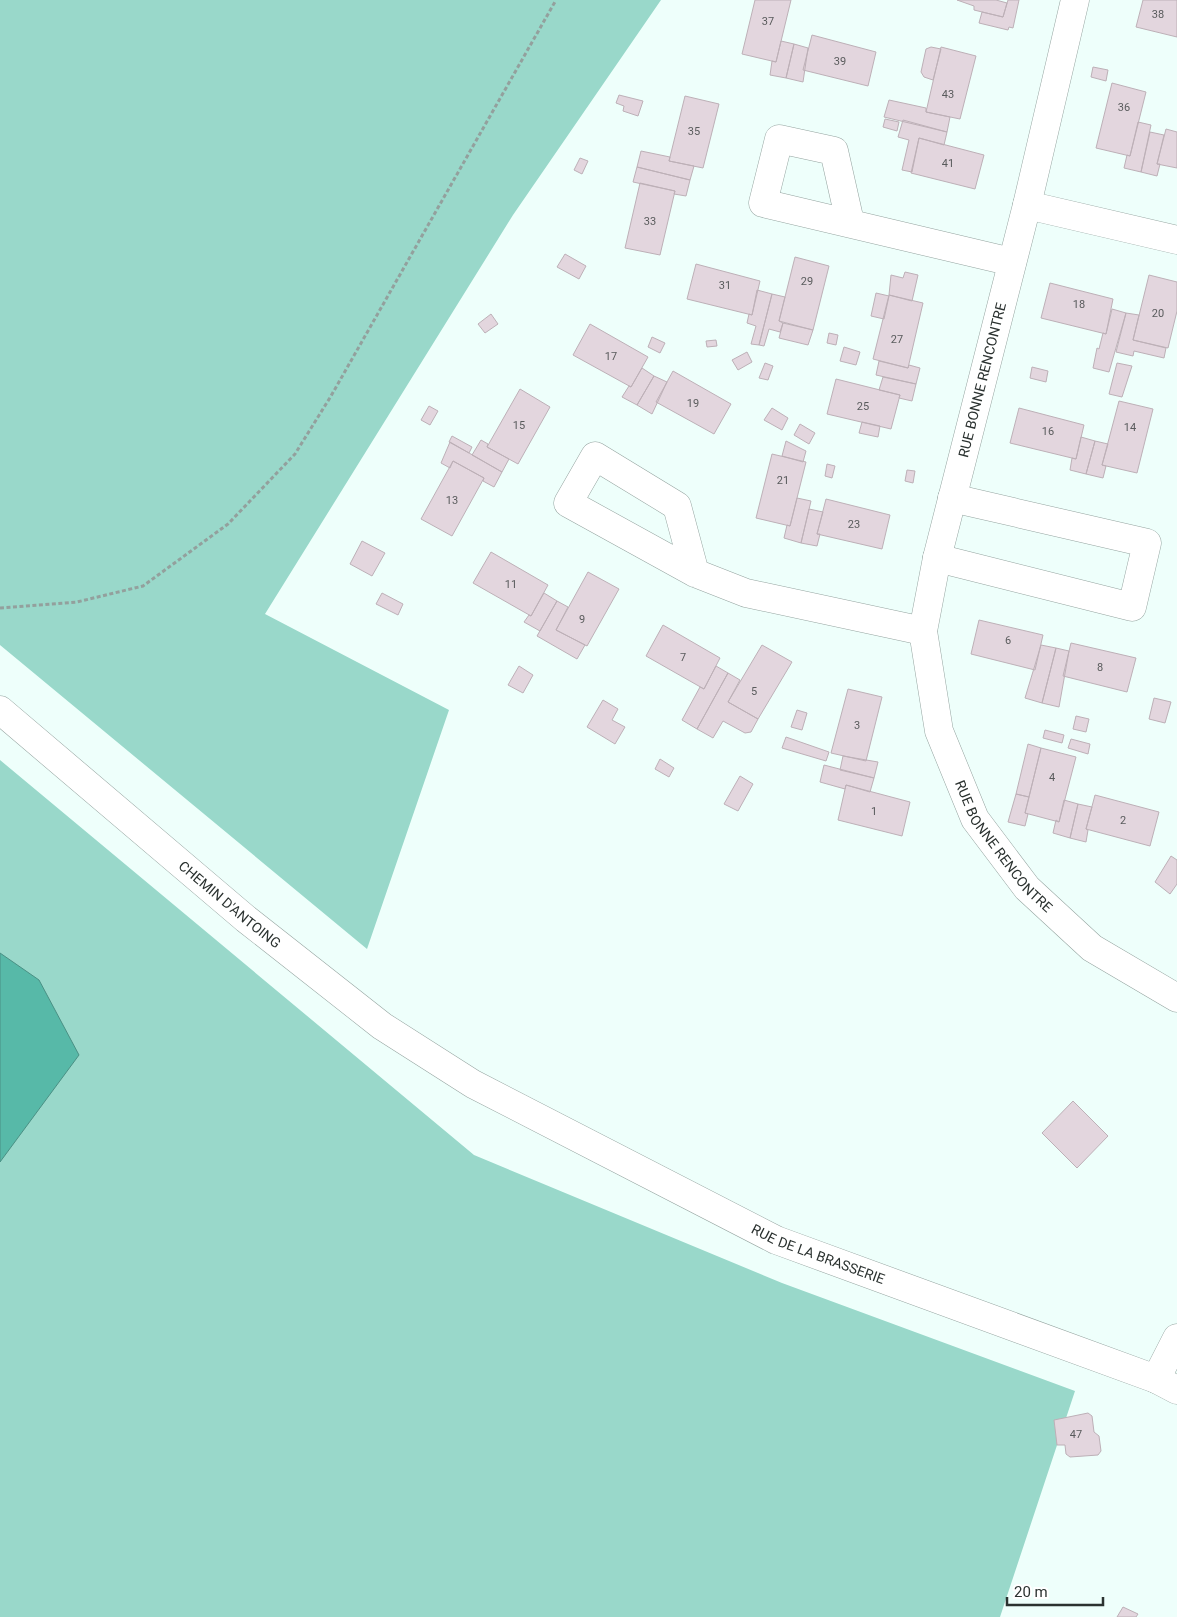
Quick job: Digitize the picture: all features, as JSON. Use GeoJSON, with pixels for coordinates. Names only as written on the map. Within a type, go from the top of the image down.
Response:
{"type":"FeatureCollection","features":[{"type":"Feature","properties":{"kind":"street","name":"RUE BONNE RENCONTRE"},"geometry":{"type":"LineString","coordinates":[[1075,0],[1027,205],[937,558],[923,631],[940,732],[975,820],[1027,888],[1092,948],[1177,998]]}},
{"type":"Feature","properties":{"kind":"street"},"geometry":{"type":"LineString","coordinates":[[1027,205],[1177,240]]}},
{"type":"Feature","properties":{"kind":"street"},"geometry":{"type":"LineString","coordinates":[[850,222],[1012,262]]}},
{"type":"Feature","properties":{"kind":"street"},"geometry":{"type":"LineString","coordinates":[[695,573],[677,506],[595,456],[568,503],[695,573],[746,593],[923,631]]}},
{"type":"Feature","properties":{"kind":"street"},"geometry":{"type":"LineString","coordinates":[[937,558],[1132,607],[1147,543],[952,498]]}},
{"type":"Feature","properties":{"kind":"street","name":"CHEMIN D'ANTOING"},"geometry":{"type":"LineString","coordinates":[[0,710],[261,931],[382,1026],[473,1084]]}},
{"type":"Feature","properties":{"kind":"street","name":"RUE DE LA BRASSERIE"},"geometry":{"type":"LineString","coordinates":[[473,1084],[776,1240],[1166,1385]]}},
{"type":"Feature","properties":{"kind":"street"},"geometry":{"type":"LineString","coordinates":[[1166,1385],[1177,1338]]}},
{"type":"Feature","properties":{"kind":"path"},"geometry":{"type":"LineString","coordinates":[[0,608],[77,602],[143,586],[228,524],[295,454],[331,396],[556,0]]}},
{"type":"Feature","properties":{"kind":"shaded area"},"geometry":{"type":"Polygon","coordinates":[[[0,0],[661,0],[513,215],[265,614],[449,710],[367,949],[0,645],[0,0]]]}},
{"type":"Feature","properties":{"kind":"shaded area"},"geometry":{"type":"Polygon","coordinates":[[[0,760],[474,1155],[782,1283],[1075,1391],[1000,1617],[0,1617],[0,760]]]}},
{"type":"Feature","properties":{"kind":"shaded area"},"geometry":{"type":"Polygon","coordinates":[[[0,953],[39,980],[79,1055],[0,1162],[0,953]]]}},
{"type":"Feature","properties":{"kind":"building"},"geometry":{"type":"Polygon","coordinates":[[[755,0],[791,0],[776,62],[742,54],[755,0]]]}},
{"type":"Feature","properties":{"kind":"building"},"geometry":{"type":"Polygon","coordinates":[[[957,0],[996,0],[1007,3],[1003,17],[974,10],[974,6],[957,0]]]}},
{"type":"Feature","properties":{"kind":"building"},"geometry":{"type":"Polygon","coordinates":[[[1008,0],[1019,0],[1013,28],[1009,27],[1008,30],[979,23],[982,12],[1003,17],[1008,0]]]}},
{"type":"Feature","properties":{"kind":"building"},"geometry":{"type":"Polygon","coordinates":[[[1143,0],[1177,0],[1177,37],[1136,27],[1143,0]]]}},
{"type":"Feature","properties":{"kind":"building"},"geometry":{"type":"Polygon","coordinates":[[[812,35],[876,52],[868,86],[803,70],[812,35]]]}},
{"type":"Feature","properties":{"kind":"building"},"geometry":{"type":"Polygon","coordinates":[[[781,41],[794,44],[786,78],[770,75],[772,61],[776,62],[781,41]]]}},
{"type":"Feature","properties":{"kind":"building"},"geometry":{"type":"Polygon","coordinates":[[[794,44],[808,48],[803,82],[786,78],[794,44]]]}},
{"type":"Feature","properties":{"kind":"building"},"geometry":{"type":"Polygon","coordinates":[[[931,47],[941,49],[933,80],[924,77],[921,72],[926,49],[931,47]]]}},
{"type":"Feature","properties":{"kind":"building"},"geometry":{"type":"Polygon","coordinates":[[[941,47],[976,56],[960,119],[926,112],[941,47]]]}},
{"type":"Feature","properties":{"kind":"building"},"geometry":{"type":"Polygon","coordinates":[[[1093,67],[1108,70],[1106,81],[1091,77],[1093,67]]]}},
{"type":"Feature","properties":{"kind":"building"},"geometry":{"type":"Polygon","coordinates":[[[1112,83],[1146,92],[1130,156],[1096,148],[1112,83]]]}},
{"type":"Feature","properties":{"kind":"building"},"geometry":{"type":"Polygon","coordinates":[[[619,95],[643,101],[638,116],[623,111],[624,106],[616,103],[619,95]]]}},
{"type":"Feature","properties":{"kind":"building"},"geometry":{"type":"Polygon","coordinates":[[[685,96],[719,104],[703,168],[669,161],[685,96]]]}},
{"type":"Feature","properties":{"kind":"building"},"geometry":{"type":"Polygon","coordinates":[[[889,100],[926,108],[926,112],[950,117],[947,132],[884,117],[889,100]]]}},
{"type":"Feature","properties":{"kind":"building"},"geometry":{"type":"Polygon","coordinates":[[[885,119],[899,122],[897,131],[883,127],[885,119]]]}},
{"type":"Feature","properties":{"kind":"building"},"geometry":{"type":"Polygon","coordinates":[[[903,120],[947,132],[944,145],[919,138],[912,172],[902,170],[909,140],[898,137],[903,120]]]}},
{"type":"Feature","properties":{"kind":"building"},"geometry":{"type":"Polygon","coordinates":[[[1138,122],[1151,125],[1141,172],[1124,168],[1127,155],[1130,156],[1138,122]]]}},
{"type":"Feature","properties":{"kind":"building"},"geometry":{"type":"Polygon","coordinates":[[[1166,129],[1177,132],[1177,168],[1157,164],[1166,129]]]}},
{"type":"Feature","properties":{"kind":"building"},"geometry":{"type":"Polygon","coordinates":[[[1150,132],[1164,135],[1157,164],[1160,164],[1157,176],[1141,172],[1150,132]]]}},
{"type":"Feature","properties":{"kind":"building"},"geometry":{"type":"Polygon","coordinates":[[[919,138],[984,155],[975,189],[911,173],[919,138]]]}},
{"type":"Feature","properties":{"kind":"building"},"geometry":{"type":"Polygon","coordinates":[[[641,151],[670,157],[669,161],[694,166],[690,180],[637,167],[641,151]]]}},
{"type":"Feature","properties":{"kind":"building"},"geometry":{"type":"Polygon","coordinates":[[[580,158],[588,161],[582,174],[574,170],[580,158]]]}},
{"type":"Feature","properties":{"kind":"building"},"geometry":{"type":"Polygon","coordinates":[[[637,167],[690,180],[686,196],[674,194],[675,191],[633,182],[637,167]]]}},
{"type":"Feature","properties":{"kind":"building"},"geometry":{"type":"Polygon","coordinates":[[[640,183],[675,191],[660,255],[625,248],[640,183]]]}},
{"type":"Feature","properties":{"kind":"building"},"geometry":{"type":"Polygon","coordinates":[[[565,254],[586,266],[579,279],[557,267],[565,254]]]}},
{"type":"Feature","properties":{"kind":"building"},"geometry":{"type":"Polygon","coordinates":[[[795,257],[829,266],[813,330],[779,321],[795,257]]]}},
{"type":"Feature","properties":{"kind":"building"},"geometry":{"type":"Polygon","coordinates":[[[696,264],[760,281],[752,315],[687,299],[696,264]]]}},
{"type":"Feature","properties":{"kind":"building"},"geometry":{"type":"Polygon","coordinates":[[[905,272],[918,275],[912,301],[889,295],[891,275],[903,278],[905,272]]]}},
{"type":"Feature","properties":{"kind":"building"},"geometry":{"type":"Polygon","coordinates":[[[1149,275],[1177,282],[1177,311],[1168,348],[1133,340],[1149,275]]]}},
{"type":"Feature","properties":{"kind":"building"},"geometry":{"type":"Polygon","coordinates":[[[1050,283],[1113,299],[1106,334],[1041,318],[1050,283]]]}},
{"type":"Feature","properties":{"kind":"building"},"geometry":{"type":"Polygon","coordinates":[[[757,290],[772,294],[759,345],[751,344],[756,326],[747,323],[749,314],[752,315],[757,290]]]}},
{"type":"Feature","properties":{"kind":"building"},"geometry":{"type":"Polygon","coordinates":[[[876,293],[889,296],[884,319],[871,316],[876,293]]]}},
{"type":"Feature","properties":{"kind":"building"},"geometry":{"type":"Polygon","coordinates":[[[772,294],[785,297],[779,321],[783,323],[780,332],[769,329],[764,346],[759,345],[772,294]]]}},
{"type":"Feature","properties":{"kind":"building"},"geometry":{"type":"Polygon","coordinates":[[[889,295],[923,303],[908,368],[873,359],[889,295]]]}},
{"type":"Feature","properties":{"kind":"building"},"geometry":{"type":"Polygon","coordinates":[[[1112,309],[1126,313],[1109,372],[1093,368],[1097,348],[1099,349],[1103,333],[1106,334],[1112,309]]]}},
{"type":"Feature","properties":{"kind":"building"},"geometry":{"type":"Polygon","coordinates":[[[1126,313],[1139,315],[1133,340],[1166,348],[1164,358],[1134,351],[1133,356],[1116,352],[1126,313]]]}},
{"type":"Feature","properties":{"kind":"building"},"geometry":{"type":"Polygon","coordinates":[[[491,314],[498,324],[485,333],[478,324],[491,314]]]}},
{"type":"Feature","properties":{"kind":"building"},"geometry":{"type":"Polygon","coordinates":[[[783,323],[813,330],[808,345],[779,338],[783,323]]]}},
{"type":"Feature","properties":{"kind":"building"},"geometry":{"type":"Polygon","coordinates":[[[590,324],[648,357],[631,387],[573,355],[590,324]]]}},
{"type":"Feature","properties":{"kind":"building"},"geometry":{"type":"Polygon","coordinates":[[[829,333],[838,335],[836,345],[827,343],[829,333]]]}},
{"type":"Feature","properties":{"kind":"building"},"geometry":{"type":"Polygon","coordinates":[[[652,337],[665,343],[660,353],[648,347],[652,337]]]}},
{"type":"Feature","properties":{"kind":"building"},"geometry":{"type":"Polygon","coordinates":[[[716,340],[717,346],[707,347],[706,341],[716,340]]]}},
{"type":"Feature","properties":{"kind":"building"},"geometry":{"type":"Polygon","coordinates":[[[844,347],[860,352],[856,365],[840,361],[844,347]]]}},
{"type":"Feature","properties":{"kind":"building"},"geometry":{"type":"Polygon","coordinates":[[[747,352],[752,362],[738,370],[732,360],[747,352]]]}},
{"type":"Feature","properties":{"kind":"building"},"geometry":{"type":"Polygon","coordinates":[[[879,361],[908,368],[909,365],[920,368],[916,384],[876,375],[879,361]]]}},
{"type":"Feature","properties":{"kind":"building"},"geometry":{"type":"Polygon","coordinates":[[[765,363],[773,366],[768,380],[759,378],[765,363]]]}},
{"type":"Feature","properties":{"kind":"building"},"geometry":{"type":"Polygon","coordinates":[[[1117,363],[1132,366],[1122,397],[1109,394],[1117,363]]]}},
{"type":"Feature","properties":{"kind":"building"},"geometry":{"type":"Polygon","coordinates":[[[1032,367],[1048,371],[1046,382],[1030,378],[1032,367]]]}},
{"type":"Feature","properties":{"kind":"building"},"geometry":{"type":"Polygon","coordinates":[[[642,368],[654,376],[637,405],[622,397],[629,386],[631,387],[642,368]]]}},
{"type":"Feature","properties":{"kind":"building"},"geometry":{"type":"Polygon","coordinates":[[[673,371],[731,404],[714,434],[656,402],[673,371]]]}},
{"type":"Feature","properties":{"kind":"building"},"geometry":{"type":"Polygon","coordinates":[[[654,376],[667,382],[652,414],[637,405],[654,376]]]}},
{"type":"Feature","properties":{"kind":"building"},"geometry":{"type":"Polygon","coordinates":[[[883,377],[916,384],[912,401],[899,398],[900,395],[879,390],[883,377]]]}},
{"type":"Feature","properties":{"kind":"building"},"geometry":{"type":"Polygon","coordinates":[[[836,379],[900,395],[891,429],[827,414],[836,379]]]}},
{"type":"Feature","properties":{"kind":"building"},"geometry":{"type":"Polygon","coordinates":[[[520,389],[550,407],[518,464],[487,447],[520,389]]]}},
{"type":"Feature","properties":{"kind":"building"},"geometry":{"type":"Polygon","coordinates":[[[1119,401],[1153,409],[1137,473],[1102,465],[1119,401]]]}},
{"type":"Feature","properties":{"kind":"building"},"geometry":{"type":"Polygon","coordinates":[[[429,406],[438,411],[430,425],[421,420],[429,406]]]}},
{"type":"Feature","properties":{"kind":"building"},"geometry":{"type":"Polygon","coordinates":[[[772,408],[788,418],[782,430],[764,420],[772,408]]]}},
{"type":"Feature","properties":{"kind":"building"},"geometry":{"type":"Polygon","coordinates":[[[1019,408],[1084,425],[1076,459],[1010,443],[1019,408]]]}},
{"type":"Feature","properties":{"kind":"building"},"geometry":{"type":"Polygon","coordinates":[[[862,422],[880,426],[878,437],[859,433],[862,422]]]}},
{"type":"Feature","properties":{"kind":"building"},"geometry":{"type":"Polygon","coordinates":[[[800,424],[815,433],[809,444],[794,435],[800,424]]]}},
{"type":"Feature","properties":{"kind":"building"},"geometry":{"type":"Polygon","coordinates":[[[452,436],[472,447],[469,453],[449,442],[452,436]]]}},
{"type":"Feature","properties":{"kind":"building"},"geometry":{"type":"Polygon","coordinates":[[[1081,437],[1095,441],[1086,474],[1070,470],[1072,458],[1076,459],[1081,437]]]}},
{"type":"Feature","properties":{"kind":"building"},"geometry":{"type":"Polygon","coordinates":[[[481,440],[488,444],[487,447],[509,459],[502,472],[472,455],[481,440]]]}},
{"type":"Feature","properties":{"kind":"building"},"geometry":{"type":"Polygon","coordinates":[[[786,441],[806,451],[803,462],[782,456],[786,441]]]}},
{"type":"Feature","properties":{"kind":"building"},"geometry":{"type":"Polygon","coordinates":[[[1095,441],[1108,444],[1102,465],[1106,466],[1103,478],[1086,474],[1095,441]]]}},
{"type":"Feature","properties":{"kind":"building"},"geometry":{"type":"Polygon","coordinates":[[[450,442],[502,472],[494,487],[483,481],[484,478],[453,461],[450,468],[441,463],[450,442]]]}},
{"type":"Feature","properties":{"kind":"building"},"geometry":{"type":"Polygon","coordinates":[[[772,454],[806,462],[790,526],[756,518],[772,454]]]}},
{"type":"Feature","properties":{"kind":"building"},"geometry":{"type":"Polygon","coordinates":[[[453,461],[484,478],[452,536],[421,519],[453,461]]]}},
{"type":"Feature","properties":{"kind":"building"},"geometry":{"type":"Polygon","coordinates":[[[827,464],[835,466],[832,478],[825,476],[827,464]]]}},
{"type":"Feature","properties":{"kind":"building"},"geometry":{"type":"Polygon","coordinates":[[[907,470],[915,471],[913,483],[905,481],[907,470]]]}},
{"type":"Feature","properties":{"kind":"building"},"geometry":{"type":"Polygon","coordinates":[[[797,498],[811,501],[801,543],[784,538],[787,525],[790,526],[797,498]]]}},
{"type":"Feature","properties":{"kind":"building"},"geometry":{"type":"Polygon","coordinates":[[[826,499],[890,515],[882,549],[817,534],[826,499]]]}},
{"type":"Feature","properties":{"kind":"building"},"geometry":{"type":"Polygon","coordinates":[[[809,509],[823,512],[817,534],[820,534],[817,546],[801,543],[809,509]]]}},
{"type":"Feature","properties":{"kind":"building"},"geometry":{"type":"Polygon","coordinates":[[[362,541],[385,553],[372,576],[350,564],[362,541]]]}},
{"type":"Feature","properties":{"kind":"building"},"geometry":{"type":"Polygon","coordinates":[[[491,552],[548,585],[531,616],[473,583],[491,552]]]}},
{"type":"Feature","properties":{"kind":"building"},"geometry":{"type":"Polygon","coordinates":[[[588,572],[619,589],[587,646],[556,630],[588,572]]]}},
{"type":"Feature","properties":{"kind":"building"},"geometry":{"type":"Polygon","coordinates":[[[382,593],[403,604],[398,615],[376,604],[382,593]]]}},
{"type":"Feature","properties":{"kind":"building"},"geometry":{"type":"Polygon","coordinates":[[[544,593],[557,601],[540,631],[524,622],[529,615],[531,616],[544,593]]]}},
{"type":"Feature","properties":{"kind":"building"},"geometry":{"type":"Polygon","coordinates":[[[557,601],[568,607],[556,630],[585,645],[577,659],[537,636],[557,601]]]}},
{"type":"Feature","properties":{"kind":"building"},"geometry":{"type":"Polygon","coordinates":[[[979,620],[1043,635],[1035,670],[971,654],[979,620]]]}},
{"type":"Feature","properties":{"kind":"building"},"geometry":{"type":"Polygon","coordinates":[[[663,625],[720,658],[704,689],[646,656],[663,625]]]}},
{"type":"Feature","properties":{"kind":"building"},"geometry":{"type":"Polygon","coordinates":[[[1071,643],[1136,658],[1127,692],[1063,676],[1071,643]]]}},
{"type":"Feature","properties":{"kind":"building"},"geometry":{"type":"Polygon","coordinates":[[[762,645],[792,662],[758,719],[728,702],[762,645]]]}},
{"type":"Feature","properties":{"kind":"building"},"geometry":{"type":"Polygon","coordinates":[[[1041,645],[1056,648],[1042,703],[1025,698],[1041,645]]]}},
{"type":"Feature","properties":{"kind":"building"},"geometry":{"type":"Polygon","coordinates":[[[1056,648],[1069,651],[1059,707],[1042,703],[1056,648]]]}},
{"type":"Feature","properties":{"kind":"building"},"geometry":{"type":"Polygon","coordinates":[[[519,666],[533,675],[523,693],[508,685],[519,666]]]}},
{"type":"Feature","properties":{"kind":"building"},"geometry":{"type":"Polygon","coordinates":[[[716,666],[728,673],[697,729],[682,720],[700,687],[704,689],[716,666]]]}},
{"type":"Feature","properties":{"kind":"building"},"geometry":{"type":"Polygon","coordinates":[[[728,673],[740,680],[728,702],[758,719],[751,732],[745,733],[723,721],[713,738],[697,729],[728,673]]]}},
{"type":"Feature","properties":{"kind":"building"},"geometry":{"type":"Polygon","coordinates":[[[848,689],[882,697],[866,761],[831,753],[848,689]]]}},
{"type":"Feature","properties":{"kind":"building"},"geometry":{"type":"Polygon","coordinates":[[[1154,698],[1171,702],[1165,723],[1149,719],[1154,698]]]}},
{"type":"Feature","properties":{"kind":"building"},"geometry":{"type":"Polygon","coordinates":[[[603,700],[618,709],[612,720],[625,727],[615,744],[587,727],[603,700]]]}},
{"type":"Feature","properties":{"kind":"building"},"geometry":{"type":"Polygon","coordinates":[[[797,710],[807,713],[802,730],[791,727],[797,710]]]}},
{"type":"Feature","properties":{"kind":"building"},"geometry":{"type":"Polygon","coordinates":[[[1076,716],[1089,719],[1086,732],[1073,729],[1076,716]]]}},
{"type":"Feature","properties":{"kind":"building"},"geometry":{"type":"Polygon","coordinates":[[[1045,730],[1064,735],[1062,743],[1043,738],[1045,730]]]}},
{"type":"Feature","properties":{"kind":"building"},"geometry":{"type":"Polygon","coordinates":[[[786,737],[829,752],[826,761],[782,748],[786,737]]]}},
{"type":"Feature","properties":{"kind":"building"},"geometry":{"type":"Polygon","coordinates":[[[1071,739],[1090,744],[1088,754],[1068,748],[1071,739]]]}},
{"type":"Feature","properties":{"kind":"building"},"geometry":{"type":"Polygon","coordinates":[[[1028,744],[1041,748],[1029,797],[1016,794],[1028,744]]]}},
{"type":"Feature","properties":{"kind":"building"},"geometry":{"type":"Polygon","coordinates":[[[1041,748],[1076,757],[1059,822],[1025,813],[1041,748]]]}},
{"type":"Feature","properties":{"kind":"building"},"geometry":{"type":"Polygon","coordinates":[[[843,756],[878,762],[874,778],[840,770],[843,756]]]}},
{"type":"Feature","properties":{"kind":"building"},"geometry":{"type":"Polygon","coordinates":[[[660,759],[674,768],[669,777],[655,769],[660,759]]]}},
{"type":"Feature","properties":{"kind":"building"},"geometry":{"type":"Polygon","coordinates":[[[824,765],[874,778],[870,792],[846,785],[845,789],[820,782],[824,765]]]}},
{"type":"Feature","properties":{"kind":"building"},"geometry":{"type":"Polygon","coordinates":[[[740,776],[753,784],[738,811],[724,804],[740,776]]]}},
{"type":"Feature","properties":{"kind":"building"},"geometry":{"type":"Polygon","coordinates":[[[846,785],[910,802],[902,836],[838,820],[846,785]]]}},
{"type":"Feature","properties":{"kind":"building"},"geometry":{"type":"Polygon","coordinates":[[[1016,794],[1029,797],[1025,813],[1028,814],[1025,826],[1008,822],[1016,794]]]}},
{"type":"Feature","properties":{"kind":"building"},"geometry":{"type":"Polygon","coordinates":[[[1095,795],[1159,812],[1150,846],[1086,829],[1095,795]]]}},
{"type":"Feature","properties":{"kind":"building"},"geometry":{"type":"Polygon","coordinates":[[[1064,800],[1078,804],[1070,838],[1053,833],[1056,820],[1059,822],[1064,800]]]}},
{"type":"Feature","properties":{"kind":"building"},"geometry":{"type":"Polygon","coordinates":[[[1078,804],[1092,807],[1086,829],[1088,830],[1086,842],[1070,838],[1078,804]]]}},
{"type":"Feature","properties":{"kind":"building"},"geometry":{"type":"Polygon","coordinates":[[[1171,856],[1177,860],[1177,884],[1170,894],[1155,882],[1171,856]]]}},
{"type":"Feature","properties":{"kind":"building"},"geometry":{"type":"Polygon","coordinates":[[[1073,1101],[1108,1136],[1077,1168],[1042,1133],[1073,1101]]]}},
{"type":"Feature","properties":{"kind":"building"},"geometry":{"type":"Polygon","coordinates":[[[1088,1413],[1092,1416],[1094,1432],[1099,1436],[1101,1451],[1098,1455],[1070,1457],[1066,1454],[1065,1445],[1057,1445],[1054,1420],[1088,1413]]]}},
{"type":"Feature","properties":{"kind":"building"},"geometry":{"type":"Polygon","coordinates":[[[1123,1607],[1138,1614],[1136,1617],[1117,1617],[1123,1607]]]}}]}
